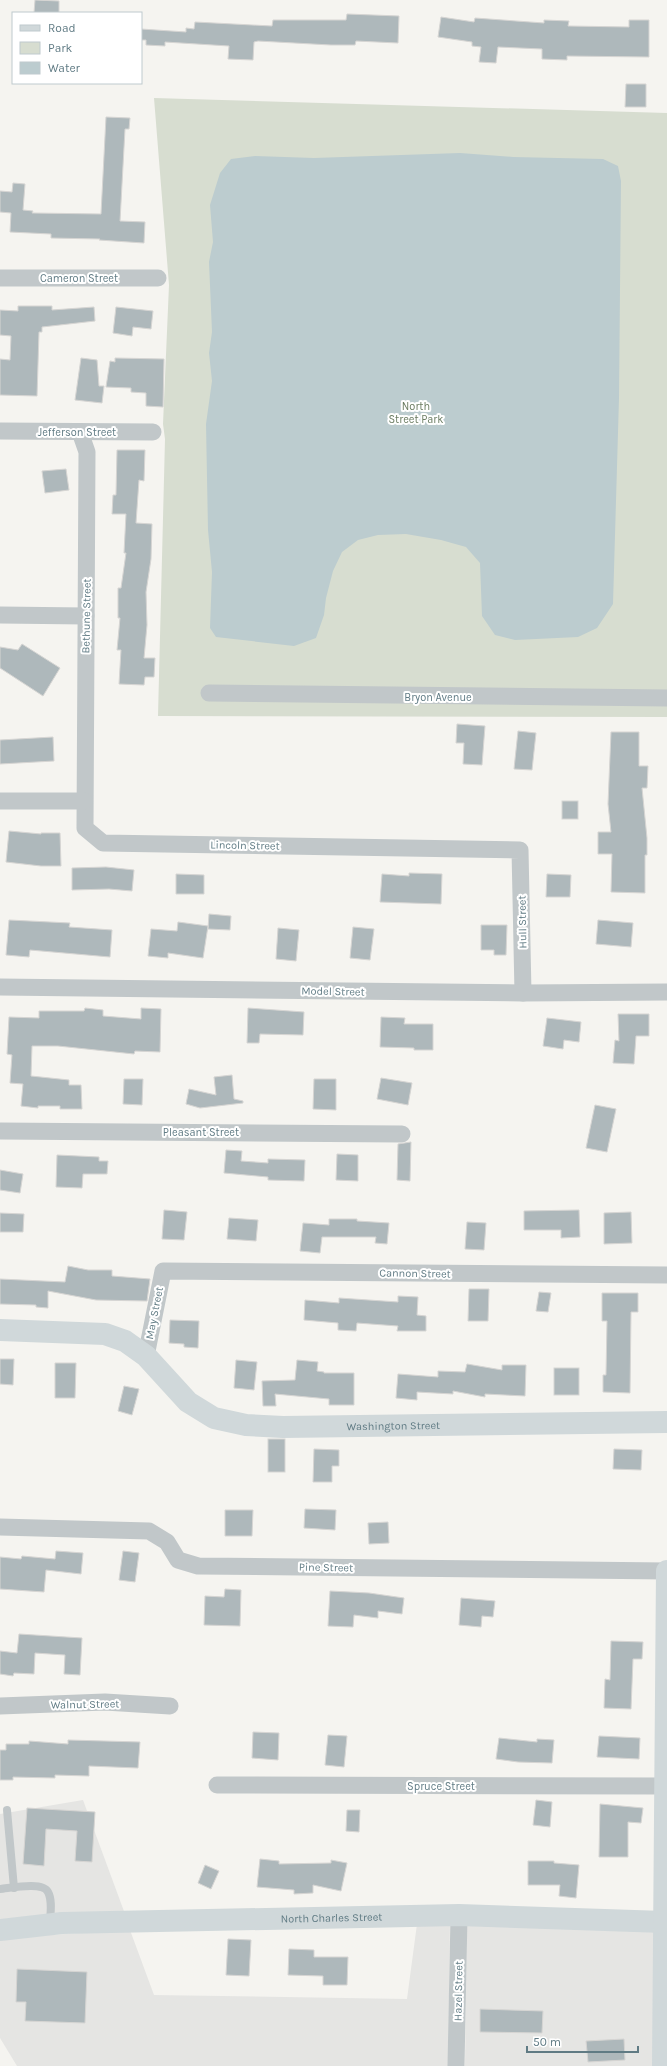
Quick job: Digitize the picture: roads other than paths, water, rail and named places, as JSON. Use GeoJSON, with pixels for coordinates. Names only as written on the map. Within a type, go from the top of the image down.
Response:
{"type":"FeatureCollection","features":[{"type":"Feature","properties":{"kind":"street","name":"Cameron Street"},"geometry":{"type":"LineString","coordinates":[[0,278],[158,278]]}},
{"type":"Feature","properties":{"kind":"street","name":"Jefferson Street"},"geometry":{"type":"LineString","coordinates":[[0,431],[153,432]]}},
{"type":"Feature","properties":{"kind":"street","name":"Bethune Street"},"geometry":{"type":"LineString","coordinates":[[80,432],[87,452],[84,801]]}},
{"type":"Feature","properties":{"kind":"street"},"geometry":{"type":"LineString","coordinates":[[0,615],[86,616]]}},
{"type":"Feature","properties":{"kind":"street","name":"Bryon Avenue"},"geometry":{"type":"LineString","coordinates":[[209,693],[667,698]]}},
{"type":"Feature","properties":{"kind":"street"},"geometry":{"type":"LineString","coordinates":[[0,801],[84,801]]}},
{"type":"Feature","properties":{"kind":"street","name":"Lincoln Street"},"geometry":{"type":"LineString","coordinates":[[84,801],[85,828],[103,843],[520,850]]}},
{"type":"Feature","properties":{"kind":"street","name":"Hull Street"},"geometry":{"type":"LineString","coordinates":[[520,850],[524,993]]}},
{"type":"Feature","properties":{"kind":"street","name":"Model Street"},"geometry":{"type":"LineString","coordinates":[[0,987],[524,993],[667,992]]}},
{"type":"Feature","properties":{"kind":"street","name":"Pleasant Street"},"geometry":{"type":"LineString","coordinates":[[0,1131],[402,1134]]}},
{"type":"Feature","properties":{"kind":"street","name":"Cannon Street"},"geometry":{"type":"LineString","coordinates":[[163,1271],[667,1275]]}},
{"type":"Feature","properties":{"kind":"street","name":"May Street"},"geometry":{"type":"LineString","coordinates":[[146,1356],[163,1271]]}},
{"type":"Feature","properties":{"kind":"street","name":"Washington Street"},"geometry":{"type":"LineString","coordinates":[[0,1330],[105,1334],[125,1341],[146,1356],[188,1402],[214,1418],[246,1425],[283,1427],[667,1422]]}},
{"type":"Feature","properties":{"kind":"street","name":"Pine Street"},"geometry":{"type":"LineString","coordinates":[[0,1527],[150,1530],[167,1542],[178,1560],[198,1566],[667,1571]]}},
{"type":"Feature","properties":{"kind":"street"},"geometry":{"type":"LineString","coordinates":[[663,2066],[667,1571]]}},
{"type":"Feature","properties":{"kind":"street","name":"Walnut Street"},"geometry":{"type":"LineString","coordinates":[[0,1706],[105,1702],[170,1706]]}},
{"type":"Feature","properties":{"kind":"street","name":"Spruce Street"},"geometry":{"type":"LineString","coordinates":[[216,1785],[666,1786]]}},
{"type":"Feature","properties":{"kind":"street","name":"North Charles Street"},"geometry":{"type":"LineString","coordinates":[[0,1930],[50,1924],[459,1915],[664,1922]]}},
{"type":"Feature","properties":{"kind":"street","name":"Hazel Street"},"geometry":{"type":"LineString","coordinates":[[456,2066],[459,1915]]}},
{"type":"Feature","properties":{"kind":"lane"},"geometry":{"type":"LineString","coordinates":[[7,1810],[14,1888]]}},
{"type":"Feature","properties":{"kind":"lane"},"geometry":{"type":"LineString","coordinates":[[0,1889],[40,1886],[48,1891],[50,1899],[50,1924]]}},
{"type":"Feature","properties":{"kind":"water"},"geometry":{"type":"Polygon","coordinates":[[[460,153],[513,157],[603,159],[618,166],[621,181],[619,398],[613,604],[597,628],[578,637],[515,640],[495,635],[482,616],[480,563],[466,547],[441,540],[406,534],[378,535],[358,540],[342,552],[333,571],[326,598],[324,615],[316,638],[294,646],[216,637],[210,628],[212,572],[208,530],[206,424],[212,381],[209,353],[212,332],[209,262],[213,242],[210,205],[220,173],[231,159],[255,156],[314,158],[460,153]]]}},
{"type":"Feature","properties":{"kind":"park label","name":"North Street Park"},"geometry":{"type":"Point","coordinates":[416,412]}}]}
